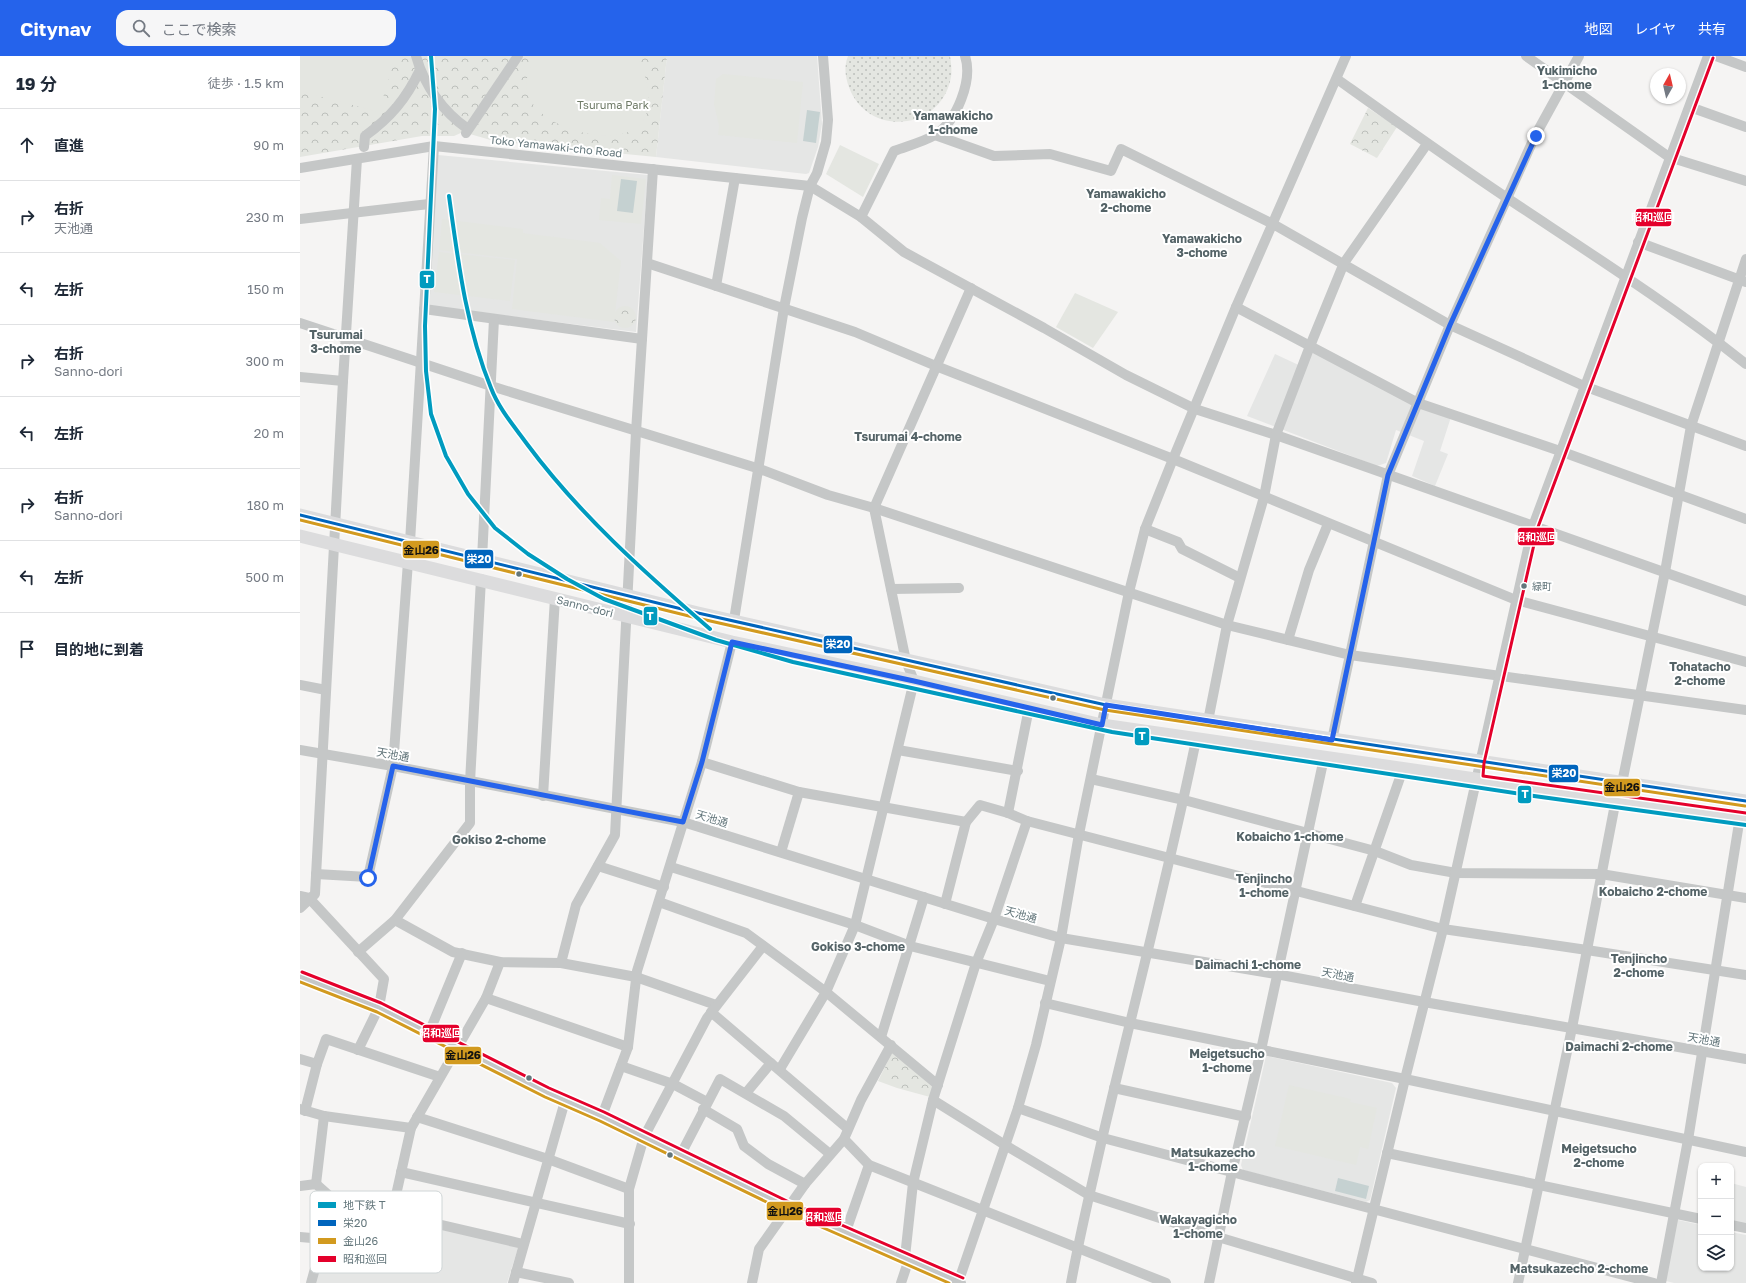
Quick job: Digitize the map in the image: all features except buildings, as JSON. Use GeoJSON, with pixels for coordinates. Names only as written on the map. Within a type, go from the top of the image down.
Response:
{"type":"FeatureCollection","features":[{"type":"Feature","properties":{"kind":"main road","name":"Sanno-dori"},"geometry":{"type":"LineString","coordinates":[[300,516],[628,596],[1106,705],[1622,783],[1745,798]]}},
{"type":"Feature","properties":{"kind":"main road","name":"Sanno-dori"},"geometry":{"type":"LineString","coordinates":[[300,536],[481,579],[732,642],[914,681],[1102,725],[1196,740],[1743,818]]}},
{"type":"Feature","properties":{"kind":"street"},"geometry":{"type":"LineString","coordinates":[[416,56],[424,81],[467,131],[476,121],[518,56]]}},
{"type":"Feature","properties":{"kind":"street"},"geometry":{"type":"LineString","coordinates":[[734,620],[760,469],[784,308],[810,186],[817,173],[826,135],[828,120],[822,56]]}},
{"type":"Feature","properties":{"kind":"street"},"geometry":{"type":"LineString","coordinates":[[861,217],[894,151],[935,135],[947,123],[965,91],[968,65],[965,56]]}},
{"type":"Feature","properties":{"kind":"street"},"geometry":{"type":"LineString","coordinates":[[300,977],[379,1007],[456,1048],[565,1101],[602,1116],[787,1207],[846,1231],[959,1283],[1018,1108],[1036,1045],[1061,938],[1079,834],[1129,592],[1145,529],[1236,307],[1346,56]]}},
{"type":"Feature","properties":{"kind":"street"},"geometry":{"type":"LineString","coordinates":[[1526,56],[1669,157],[1746,181]]}},
{"type":"Feature","properties":{"kind":"street"},"geometry":{"type":"LineString","coordinates":[[1332,740],[1388,475],[1450,325],[1507,198],[1536,136],[1579,56]]}},
{"type":"Feature","properties":{"kind":"street"},"geometry":{"type":"LineString","coordinates":[[1357,1281],[1405,1078],[1443,929],[1477,780],[1479,762],[1498,676],[1533,526],[1669,157],[1690,106],[1708,56]]}},
{"type":"Feature","properties":{"kind":"street"},"geometry":{"type":"LineString","coordinates":[[1716,56],[1746,67]]}},
{"type":"Feature","properties":{"kind":"street"},"geometry":{"type":"LineString","coordinates":[[364,147],[365,136],[399,106],[410,91],[420,70]]}},
{"type":"Feature","properties":{"kind":"street"},"geometry":{"type":"LineString","coordinates":[[1337,79],[1427,144],[1625,276],[1719,342],[1746,364]]}},
{"type":"Feature","properties":{"kind":"street"},"geometry":{"type":"LineString","coordinates":[[1690,106],[1746,127]]}},
{"type":"Feature","properties":{"kind":"street"},"geometry":{"type":"LineString","coordinates":[[935,135],[994,156],[1050,154],[1111,171],[1121,150],[1273,224],[1344,263],[1450,325],[1584,386],[1746,446]]}},
{"type":"Feature","properties":{"kind":"street"},"geometry":{"type":"LineString","coordinates":[[1208,721],[1227,625],[1264,497],[1276,435],[1344,263],[1427,144]]}},
{"type":"Feature","properties":{"kind":"street"},"geometry":{"type":"LineString","coordinates":[[410,542],[429,204],[434,146]]}},
{"type":"Feature","properties":{"kind":"street","name":"Toko Yamawaki-cho Road"},"geometry":{"type":"LineString","coordinates":[[300,168],[434,146],[810,186]]}},
{"type":"Feature","properties":{"kind":"street"},"geometry":{"type":"LineString","coordinates":[[304,897],[315,894],[343,382],[357,158]]}},
{"type":"Feature","properties":{"kind":"street"},"geometry":{"type":"LineString","coordinates":[[561,963],[576,905],[615,835],[636,432],[653,169]]}},
{"type":"Feature","properties":{"kind":"street"},"geometry":{"type":"LineString","coordinates":[[716,286],[735,178]]}},
{"type":"Feature","properties":{"kind":"street"},"geometry":{"type":"LineString","coordinates":[[810,186],[861,217],[904,252],[1044,328],[1126,375],[1195,409],[1276,435],[1746,601]]}},
{"type":"Feature","properties":{"kind":"street"},"geometry":{"type":"LineString","coordinates":[[300,219],[429,204]]}},
{"type":"Feature","properties":{"kind":"street"},"geometry":{"type":"LineString","coordinates":[[1638,242],[1742,281]]}},
{"type":"Feature","properties":{"kind":"street"},"geometry":{"type":"LineString","coordinates":[[1622,783],[1665,572],[1691,426],[1719,342],[1742,281],[1746,259]]}},
{"type":"Feature","properties":{"kind":"street"},"geometry":{"type":"LineString","coordinates":[[647,263],[855,332],[936,366],[1173,459],[1374,543],[1516,600],[1652,638],[1746,662]]}},
{"type":"Feature","properties":{"kind":"street"},"geometry":{"type":"LineString","coordinates":[[780,1070],[826,992],[855,925],[914,681],[906,660],[874,508],[971,288]]}},
{"type":"Feature","properties":{"kind":"street"},"geometry":{"type":"LineString","coordinates":[[1236,307],[1418,403],[1560,451],[1746,519]]}},
{"type":"Feature","properties":{"kind":"street"},"geometry":{"type":"LineString","coordinates":[[424,309],[642,339]]}},
{"type":"Feature","properties":{"kind":"street"},"geometry":{"type":"LineString","coordinates":[[482,560],[494,319]]}},
{"type":"Feature","properties":{"kind":"street"},"geometry":{"type":"LineString","coordinates":[[300,322],[491,386],[636,432],[760,469],[828,495],[874,508],[1227,625],[1350,655],[1746,710]]}},
{"type":"Feature","properties":{"kind":"street"},"geometry":{"type":"LineString","coordinates":[[300,377],[343,382]]}},
{"type":"Feature","properties":{"kind":"street"},"geometry":{"type":"LineString","coordinates":[[1288,640],[1309,570],[1328,524]]}},
{"type":"Feature","properties":{"kind":"street"},"geometry":{"type":"LineString","coordinates":[[1145,529],[1178,542],[1182,549],[1240,578]]}},
{"type":"Feature","properties":{"kind":"street"},"geometry":{"type":"LineString","coordinates":[[316,874],[368,878],[393,766],[408,562]]}},
{"type":"Feature","properties":{"kind":"street"},"geometry":{"type":"LineString","coordinates":[[358,952],[395,920],[470,823],[470,782],[481,579]]}},
{"type":"Feature","properties":{"kind":"street"},"geometry":{"type":"LineString","coordinates":[[891,589],[959,588]]}},
{"type":"Feature","properties":{"kind":"street"},"geometry":{"type":"LineString","coordinates":[[543,796],[555,598]]}},
{"type":"Feature","properties":{"kind":"street"},"geometry":{"type":"LineString","coordinates":[[602,1116],[628,1047],[636,977],[702,762],[732,642]]}},
{"type":"Feature","properties":{"kind":"street"},"geometry":{"type":"LineString","coordinates":[[300,685],[326,690]]}},
{"type":"Feature","properties":{"kind":"street"},"geometry":{"type":"LineString","coordinates":[[1008,813],[1018,771],[1029,708]]}},
{"type":"Feature","properties":{"kind":"street"},"geometry":{"type":"LineString","coordinates":[[1071,1283],[1077,1248],[1102,1138],[1184,800],[1196,740]]}},
{"type":"Feature","properties":{"kind":"street","name":"天池通"},"geometry":{"type":"LineString","coordinates":[[300,750],[393,766],[683,822],[945,904],[1061,938],[1276,974],[1424,1002],[1746,1059]]}},
{"type":"Feature","properties":{"kind":"street"},"geometry":{"type":"LineString","coordinates":[[898,750],[1018,771]]}},
{"type":"Feature","properties":{"kind":"street"},"geometry":{"type":"LineString","coordinates":[[1209,1283],[1232,1172],[1261,1050],[1276,974],[1324,758]]}},
{"type":"Feature","properties":{"kind":"street"},"geometry":{"type":"LineString","coordinates":[[702,762],[799,792],[966,822]]}},
{"type":"Feature","properties":{"kind":"street"},"geometry":{"type":"LineString","coordinates":[[1355,906],[1403,769]]}},
{"type":"Feature","properties":{"kind":"street"},"geometry":{"type":"LineString","coordinates":[[1091,779],[1184,800],[1375,851],[1411,865],[1456,873],[1601,874],[1746,898]]}},
{"type":"Feature","properties":{"kind":"street"},"geometry":{"type":"LineString","coordinates":[[781,852],[799,792]]}},
{"type":"Feature","properties":{"kind":"street"},"geometry":{"type":"LineString","coordinates":[[1518,1283],[1555,1112],[1616,799]]}},
{"type":"Feature","properties":{"kind":"street"},"geometry":{"type":"LineString","coordinates":[[945,904],[966,822],[980,806],[1169,858],[1443,929],[1746,975]]}},
{"type":"Feature","properties":{"kind":"street"},"geometry":{"type":"LineString","coordinates":[[1661,1283],[1675,1214],[1728,896],[1743,818]]}},
{"type":"Feature","properties":{"kind":"street"},"geometry":{"type":"LineString","coordinates":[[901,1283],[907,1258],[913,1182],[933,1100],[976,963],[994,919],[1027,820]]}},
{"type":"Feature","properties":{"kind":"street"},"geometry":{"type":"LineString","coordinates":[[598,866],[664,887]]}},
{"type":"Feature","properties":{"kind":"street"},"geometry":{"type":"LineString","coordinates":[[670,867],[855,925],[910,946],[1050,981]]}},
{"type":"Feature","properties":{"kind":"street"},"geometry":{"type":"LineString","coordinates":[[300,908],[304,897]]}},
{"type":"Feature","properties":{"kind":"street"},"geometry":{"type":"LineString","coordinates":[[304,897],[384,979],[379,1007],[358,1050]]}},
{"type":"Feature","properties":{"kind":"street"},"geometry":{"type":"LineString","coordinates":[[881,1037],[924,897]]}},
{"type":"Feature","properties":{"kind":"street"},"geometry":{"type":"LineString","coordinates":[[659,902],[746,933],[826,992],[938,1085]]}},
{"type":"Feature","properties":{"kind":"street"},"geometry":{"type":"LineString","coordinates":[[395,920],[453,952],[500,962],[561,963],[636,977],[713,1008],[771,1063],[847,1128]]}},
{"type":"Feature","properties":{"kind":"street"},"geometry":{"type":"LineString","coordinates":[[629,1283],[629,1189],[644,1137],[713,1008],[763,946]]}},
{"type":"Feature","properties":{"kind":"street"},"geometry":{"type":"LineString","coordinates":[[428,1033],[462,954]]}},
{"type":"Feature","properties":{"kind":"street"},"geometry":{"type":"LineString","coordinates":[[397,1191],[411,1128],[486,998],[500,962]]}},
{"type":"Feature","properties":{"kind":"street"},"geometry":{"type":"LineString","coordinates":[[486,998],[628,1047]]}},
{"type":"Feature","properties":{"kind":"street"},"geometry":{"type":"LineString","coordinates":[[1045,1003],[1130,1023],[1405,1078],[1555,1112],[1746,1152]]}},
{"type":"Feature","properties":{"kind":"street"},"geometry":{"type":"LineString","coordinates":[[411,1128],[324,1116],[303,1110],[326,1039],[440,1077]]}},
{"type":"Feature","properties":{"kind":"street"},"geometry":{"type":"LineString","coordinates":[[752,1283],[759,1249],[787,1207],[844,1139],[847,1128],[891,1045]]}},
{"type":"Feature","properties":{"kind":"street"},"geometry":{"type":"LineString","coordinates":[[300,1059],[317,1064]]}},
{"type":"Feature","properties":{"kind":"street"},"geometry":{"type":"LineString","coordinates":[[746,1093],[771,1063]]}},
{"type":"Feature","properties":{"kind":"street"},"geometry":{"type":"LineString","coordinates":[[621,1066],[673,1084],[737,1129],[744,1146],[768,1164],[805,1184]]}},
{"type":"Feature","properties":{"kind":"street"},"geometry":{"type":"LineString","coordinates":[[681,1154],[720,1079],[784,1116],[830,1154]]}},
{"type":"Feature","properties":{"kind":"street"},"geometry":{"type":"LineString","coordinates":[[1114,1088],[1246,1117]]}},
{"type":"Feature","properties":{"kind":"street"},"geometry":{"type":"LineString","coordinates":[[933,1100],[1089,1195],[1357,1281],[1372,1283]]}},
{"type":"Feature","properties":{"kind":"street"},"geometry":{"type":"LineString","coordinates":[[513,1283],[565,1101]]}},
{"type":"Feature","properties":{"kind":"street"},"geometry":{"type":"LineString","coordinates":[[1018,1108],[1102,1138],[1374,1209],[1525,1251],[1654,1283]]}},
{"type":"Feature","properties":{"kind":"street"},"geometry":{"type":"LineString","coordinates":[[316,1184],[324,1116]]}},
{"type":"Feature","properties":{"kind":"street"},"geometry":{"type":"LineString","coordinates":[[418,1117],[548,1159],[629,1189]]}},
{"type":"Feature","properties":{"kind":"street"},"geometry":{"type":"LineString","coordinates":[[844,1139],[869,1165],[913,1182],[982,1212],[1166,1283]]}},
{"type":"Feature","properties":{"kind":"street"},"geometry":{"type":"LineString","coordinates":[[1387,1153],[1698,1218]]}},
{"type":"Feature","properties":{"kind":"street"},"geometry":{"type":"LineString","coordinates":[[846,1231],[869,1165]]}},
{"type":"Feature","properties":{"kind":"street"},"geometry":{"type":"LineString","coordinates":[[401,1172],[630,1224]]}},
{"type":"Feature","properties":{"kind":"street"},"geometry":{"type":"LineString","coordinates":[[300,1186],[316,1184],[324,1191]]}},
{"type":"Feature","properties":{"kind":"street"},"geometry":{"type":"LineString","coordinates":[[442,1225],[523,1244]]}},
{"type":"Feature","properties":{"kind":"street"},"geometry":{"type":"LineString","coordinates":[[1734,1226],[1746,1228]]}},
{"type":"Feature","properties":{"kind":"street"},"geometry":{"type":"LineString","coordinates":[[300,1237],[310,1238]]}},
{"type":"Feature","properties":{"kind":"street"},"geometry":{"type":"LineString","coordinates":[[516,1272],[569,1283]]}},
{"type":"Feature","properties":{"kind":"street"},"geometry":{"type":"LineString","coordinates":[[310,1283],[313,1273]]}},
{"type":"Feature","properties":{"kind":"shaded area"},"geometry":{"type":"Polygon","coordinates":[[[667,56],[817,56],[822,124],[818,147],[809,173],[806,174],[656,157],[667,56]]]}},
{"type":"Feature","properties":{"kind":"shaded area"},"geometry":{"type":"Polygon","coordinates":[[[807,110],[820,112],[816,143],[803,141],[807,110]]]}},
{"type":"Feature","properties":{"kind":"shaded area"},"geometry":{"type":"Polygon","coordinates":[[[438,155],[648,175],[636,332],[428,306],[438,155]]]}},
{"type":"Feature","properties":{"kind":"shaded area"},"geometry":{"type":"Polygon","coordinates":[[[621,179],[637,181],[633,213],[617,211],[621,179]]]}},
{"type":"Feature","properties":{"kind":"shaded area"},"geometry":{"type":"Polygon","coordinates":[[[1311,352],[1451,417],[1440,451],[1448,454],[1435,486],[1412,476],[1424,441],[1396,430],[1386,463],[1377,466],[1247,416],[1275,354],[1305,368],[1311,352]]]}},
{"type":"Feature","properties":{"kind":"shaded area"},"geometry":{"type":"Polygon","coordinates":[[[1266,1056],[1392,1083],[1396,1088],[1370,1200],[1366,1202],[1243,1170],[1241,1165],[1266,1056]]]}},
{"type":"Feature","properties":{"kind":"shaded area"},"geometry":{"type":"Polygon","coordinates":[[[1338,1178],[1369,1186],[1366,1199],[1335,1191],[1338,1178]]]}},
{"type":"Feature","properties":{"kind":"shaded area"},"geometry":{"type":"Polygon","coordinates":[[[1734,1184],[1746,1187],[1746,1225],[1734,1223],[1734,1184]]]}},
{"type":"Feature","properties":{"kind":"shaded area"},"geometry":{"type":"Polygon","coordinates":[[[1678,1220],[1698,1224],[1698,1271],[1734,1271],[1734,1233],[1746,1235],[1746,1283],[1674,1283],[1666,1281],[1676,1222],[1678,1220]]]}},
{"type":"Feature","properties":{"kind":"shaded area"},"geometry":{"type":"Polygon","coordinates":[[[442,1228],[516,1245],[518,1248],[507,1283],[314,1283],[317,1273],[442,1273],[442,1228]]]}},
{"type":"Feature","properties":{"kind":"green space","name":"Tsuruma Park"},"geometry":{"type":"Polygon","coordinates":[[[300,56],[667,56],[656,157],[494,141],[463,132],[454,136],[422,136],[300,157],[300,56]]]}},
{"type":"Feature","properties":{"kind":"green space"},"geometry":{"type":"Polygon","coordinates":[[[300,56],[395,56],[379,112],[300,91],[300,56]]]}},
{"type":"Feature","properties":{"kind":"green space"},"geometry":{"type":"Polygon","coordinates":[[[536,56],[637,56],[647,85],[649,100],[646,115],[637,127],[623,134],[604,135],[584,133],[564,126],[546,117],[533,104],[527,90],[527,76],[536,56]]]}},
{"type":"Feature","properties":{"kind":"green space"},"geometry":{"type":"Polygon","coordinates":[[[848,56],[950,56],[951,77],[945,94],[935,108],[921,117],[906,121],[890,121],[875,116],[861,107],[851,92],[846,74],[846,61],[848,56]]]}},
{"type":"Feature","properties":{"kind":"green space"},"geometry":{"type":"Polygon","coordinates":[[[723,74],[803,82],[797,143],[718,135],[719,126],[714,104],[716,79],[723,74]]]}},
{"type":"Feature","properties":{"kind":"green space"},"geometry":{"type":"Polygon","coordinates":[[[1368,108],[1397,127],[1377,158],[1350,144],[1368,108]]]}},
{"type":"Feature","properties":{"kind":"green space"},"geometry":{"type":"Polygon","coordinates":[[[840,145],[879,164],[863,197],[826,174],[840,145]]]}},
{"type":"Feature","properties":{"kind":"green space"},"geometry":{"type":"Polygon","coordinates":[[[612,175],[646,179],[641,224],[599,220],[601,198],[610,199],[612,175]]]}},
{"type":"Feature","properties":{"kind":"green space"},"geometry":{"type":"Polygon","coordinates":[[[442,219],[523,229],[523,233],[600,243],[621,261],[614,322],[512,309],[517,259],[439,250],[442,219]]]}},
{"type":"Feature","properties":{"kind":"green space"},"geometry":{"type":"Polygon","coordinates":[[[439,252],[515,260],[510,301],[434,292],[439,252]]]}},
{"type":"Feature","properties":{"kind":"green space"},"geometry":{"type":"Polygon","coordinates":[[[1075,293],[1118,312],[1093,348],[1056,327],[1075,293]]]}},
{"type":"Feature","properties":{"kind":"green space"},"geometry":{"type":"Polygon","coordinates":[[[625,306],[633,309],[636,317],[633,325],[625,328],[617,325],[614,317],[617,309],[625,306]]]}},
{"type":"Feature","properties":{"kind":"green space"},"geometry":{"type":"Polygon","coordinates":[[[892,1053],[933,1085],[930,1097],[878,1081],[892,1053]]]}},
{"type":"Feature","properties":{"kind":"green space"},"geometry":{"type":"Polygon","coordinates":[[[1289,1085],[1351,1099],[1350,1102],[1377,1108],[1368,1149],[1360,1147],[1356,1165],[1275,1146],[1289,1085]]]}},
{"type":"Feature","properties":{"kind":"metro line","name":"T"},"geometry":{"type":"LineString","coordinates":[[431,56],[435,109],[425,326],[426,371],[431,414],[446,456],[468,494],[495,528],[528,554],[567,579],[604,599],[716,640],[793,662],[1112,732],[1534,796],[1746,825]]}},
{"type":"Feature","properties":{"kind":"metro line","name":"T"},"geometry":{"type":"LineString","coordinates":[[449,196],[469,318],[482,365],[494,396],[502,410],[547,470],[590,518],[637,564],[710,629]]}},
{"type":"Feature","properties":{"kind":"transit line","name":"昭和巡回"},"geometry":{"type":"LineString","coordinates":[[1713,58],[1538,527],[1484,763],[1483,776],[1746,813]]}},
{"type":"Feature","properties":{"kind":"transit line","name":"栄20"},"geometry":{"type":"LineString","coordinates":[[300,515],[698,613],[1106,705],[1746,801]]}},
{"type":"Feature","properties":{"kind":"transit line","name":"金山26"},"geometry":{"type":"LineString","coordinates":[[300,520],[697,618],[1105,710],[1745,806]]}},
{"type":"Feature","properties":{"kind":"transit line","name":"昭和巡回"},"geometry":{"type":"LineString","coordinates":[[302,972],[381,1003],[549,1088],[604,1112],[789,1202],[963,1278]]}},
{"type":"Feature","properties":{"kind":"transit line","name":"金山26"},"geometry":{"type":"LineString","coordinates":[[300,982],[377,1012],[545,1097],[600,1121],[785,1211],[949,1283]]}},
{"type":"Feature","properties":{"kind":"place","name":"緑町"},"geometry":{"type":"Point","coordinates":[1524,586]}},
{"type":"Feature","properties":{"kind":"district","name":"Yukimicho 1-chome"},"geometry":{"type":"Point","coordinates":[1567,77]}},
{"type":"Feature","properties":{"kind":"district","name":"Yamawakicho 1-chome"},"geometry":{"type":"Point","coordinates":[953,122]}},
{"type":"Feature","properties":{"kind":"district","name":"Yamawakicho 2-chome"},"geometry":{"type":"Point","coordinates":[1126,200]}},
{"type":"Feature","properties":{"kind":"district","name":"Yamawakicho 3-chome"},"geometry":{"type":"Point","coordinates":[1202,245]}},
{"type":"Feature","properties":{"kind":"district","name":"Tsurumai 3-chome"},"geometry":{"type":"Point","coordinates":[336,341]}},
{"type":"Feature","properties":{"kind":"district","name":"Tsurumai 4-chome"},"geometry":{"type":"Point","coordinates":[908,436]}},
{"type":"Feature","properties":{"kind":"district","name":"Tohatacho 2-chome"},"geometry":{"type":"Point","coordinates":[1700,673]}},
{"type":"Feature","properties":{"kind":"district","name":"Kobaicho 1-chome"},"geometry":{"type":"Point","coordinates":[1290,836]}},
{"type":"Feature","properties":{"kind":"district","name":"Gokiso 2-chome"},"geometry":{"type":"Point","coordinates":[499,839]}},
{"type":"Feature","properties":{"kind":"district","name":"Tenjincho 1-chome"},"geometry":{"type":"Point","coordinates":[1264,885]}},
{"type":"Feature","properties":{"kind":"district","name":"Kobaicho 2-chome"},"geometry":{"type":"Point","coordinates":[1653,891]}},
{"type":"Feature","properties":{"kind":"district","name":"Gokiso 3-chome"},"geometry":{"type":"Point","coordinates":[858,946]}},
{"type":"Feature","properties":{"kind":"district","name":"Daimachi 1-chome"},"geometry":{"type":"Point","coordinates":[1248,964]}},
{"type":"Feature","properties":{"kind":"district","name":"Tenjincho 2-chome"},"geometry":{"type":"Point","coordinates":[1639,965]}},
{"type":"Feature","properties":{"kind":"district","name":"Daimachi 2-chome"},"geometry":{"type":"Point","coordinates":[1619,1046]}},
{"type":"Feature","properties":{"kind":"district","name":"Meigetsucho 1-chome"},"geometry":{"type":"Point","coordinates":[1227,1060]}},
{"type":"Feature","properties":{"kind":"district","name":"Meigetsucho 2-chome"},"geometry":{"type":"Point","coordinates":[1599,1155]}},
{"type":"Feature","properties":{"kind":"district","name":"Matsukazecho 1-chome"},"geometry":{"type":"Point","coordinates":[1213,1159]}},
{"type":"Feature","properties":{"kind":"district","name":"Wakayagicho 1-chome"},"geometry":{"type":"Point","coordinates":[1198,1226]}},
{"type":"Feature","properties":{"kind":"district","name":"Matsukazecho 2-chome"},"geometry":{"type":"Point","coordinates":[1579,1268]}},
{"type":"Feature","properties":{"kind":"route"},"geometry":{"type":"LineString","coordinates":[[368,878],[393,766],[683,822],[702,762],[732,642],[914,681],[1102,725],[1106,705],[1332,740],[1388,475],[1450,325],[1536,136]]}}]}
